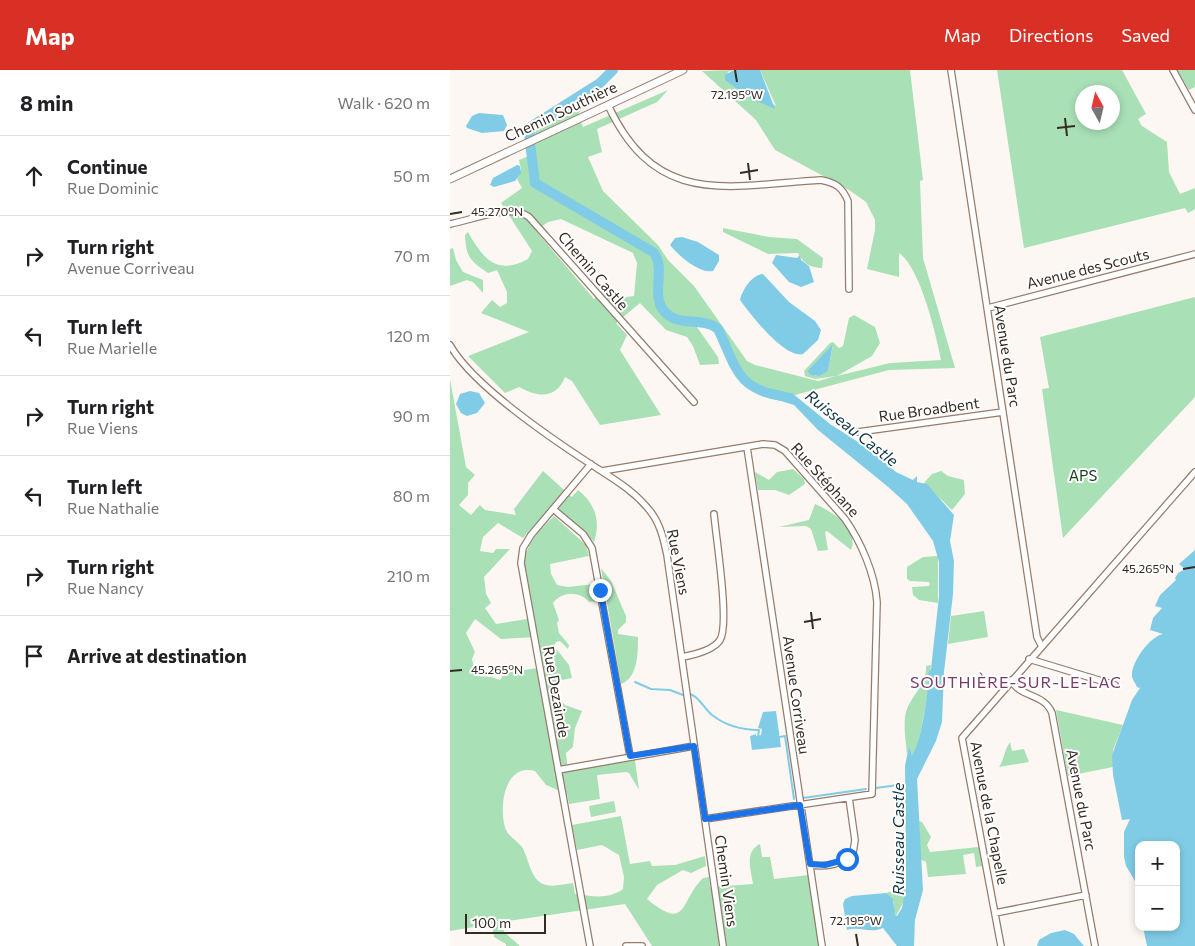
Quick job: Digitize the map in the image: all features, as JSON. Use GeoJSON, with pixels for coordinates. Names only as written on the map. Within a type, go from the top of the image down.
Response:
{"type":"FeatureCollection","features":[{"type":"Feature","properties":{"kind":"street","name":"Chemin Southière"},"geometry":{"type":"LineString","coordinates":[[450,179],[683,70]]}},
{"type":"Feature","properties":{"kind":"street","name":"Avenue du Parc"},"geometry":{"type":"LineString","coordinates":[[951,70],[1037,636],[1041,645]]}},
{"type":"Feature","properties":{"kind":"street"},"geometry":{"type":"LineString","coordinates":[[1173,70],[1195,110]]}},
{"type":"Feature","properties":{"kind":"street"},"geometry":{"type":"LineString","coordinates":[[608,105],[618,128],[646,162],[669,175],[692,183],[711,187],[821,180],[834,183],[843,190],[848,201],[849,289]]}},
{"type":"Feature","properties":{"kind":"street","name":"Chemin Castle"},"geometry":{"type":"LineString","coordinates":[[450,224],[511,210],[528,217],[694,402]]}},
{"type":"Feature","properties":{"kind":"street","name":"Avenue des Scouts"},"geometry":{"type":"LineString","coordinates":[[988,308],[1195,254]]}},
{"type":"Feature","properties":{"kind":"street","name":"Rue Viens"},"geometry":{"type":"LineString","coordinates":[[450,345],[466,366],[490,389],[640,499],[658,525],[666,555],[705,819]]}},
{"type":"Feature","properties":{"kind":"street","name":"Rue Broadbent"},"geometry":{"type":"LineString","coordinates":[[858,432],[1003,412]]}},
{"type":"Feature","properties":{"kind":"street","name":"Rue Stéphane"},"geometry":{"type":"LineString","coordinates":[[602,471],[769,444],[780,448],[789,455],[849,524],[871,571],[876,602],[872,794],[849,798]]}},
{"type":"Feature","properties":{"kind":"street","name":"Avenue Corriveau"},"geometry":{"type":"LineString","coordinates":[[747,447],[822,946]]}},
{"type":"Feature","properties":{"kind":"street","name":"Rue Dezainde"},"geometry":{"type":"LineString","coordinates":[[590,946],[521,563],[523,548],[528,539],[591,464]]}},
{"type":"Feature","properties":{"kind":"street","name":"Avenue de la Chapelle"},"geometry":{"type":"LineString","coordinates":[[1001,946],[961,740],[1041,645],[1195,472]]}},
{"type":"Feature","properties":{"kind":"street"},"geometry":{"type":"LineString","coordinates":[[553,509],[583,534],[593,552],[630,756]]}},
{"type":"Feature","properties":{"kind":"street"},"geometry":{"type":"LineString","coordinates":[[682,657],[713,647],[722,636],[723,606],[714,514]]}},
{"type":"Feature","properties":{"kind":"street"},"geometry":{"type":"LineString","coordinates":[[1029,659],[1115,685]]}},
{"type":"Feature","properties":{"kind":"street","name":"Avenue du Parc"},"geometry":{"type":"LineString","coordinates":[[1011,680],[1020,691],[1044,701],[1052,714],[1095,946]]}},
{"type":"Feature","properties":{"kind":"street"},"geometry":{"type":"LineString","coordinates":[[558,770],[694,746]]}},
{"type":"Feature","properties":{"kind":"street"},"geometry":{"type":"LineString","coordinates":[[705,819],[849,798],[855,840],[853,853],[843,861],[825,865],[810,864]]}},
{"type":"Feature","properties":{"kind":"street","name":"Chemin Viens"},"geometry":{"type":"LineString","coordinates":[[705,819],[722,946]]}},
{"type":"Feature","properties":{"kind":"street"},"geometry":{"type":"LineString","coordinates":[[995,913],[1086,895]]}},
{"type":"Feature","properties":{"kind":"street"},"geometry":{"type":"LineString","coordinates":[[626,946],[642,946]]}},
{"type":"Feature","properties":{"kind":"green space"},"geometry":{"type":"Polygon","coordinates":[[[734,70],[727,72],[776,106],[760,70],[910,70],[923,180],[920,181],[923,258],[955,368],[889,370],[795,395],[772,391],[769,394],[759,391],[743,378],[718,329],[713,325],[694,323],[718,357],[719,364],[700,365],[693,346],[687,337],[666,330],[640,303],[616,323],[627,335],[620,350],[661,415],[600,425],[572,381],[565,377],[557,390],[551,393],[533,393],[519,387],[505,393],[468,356],[529,332],[481,313],[492,300],[500,307],[507,303],[507,292],[497,270],[488,273],[470,258],[466,249],[465,235],[468,232],[485,257],[499,265],[508,266],[528,259],[532,251],[501,203],[522,188],[517,179],[521,169],[519,160],[531,155],[529,133],[532,126],[600,83],[599,92],[578,114],[583,127],[668,90],[657,102],[597,129],[602,152],[588,157],[603,191],[658,245],[668,260],[694,286],[747,361],[755,365],[818,381],[836,376],[815,379],[805,376],[804,371],[830,343],[833,342],[839,348],[843,346],[849,318],[854,315],[875,327],[880,343],[872,356],[837,376],[890,363],[941,360],[926,302],[914,272],[907,261],[899,253],[899,277],[867,269],[875,230],[875,220],[866,202],[849,190],[775,150],[756,120],[702,71],[734,70]],[[561,219],[548,222],[536,231],[594,299],[607,285],[619,298],[634,296],[637,263],[633,253],[561,219]],[[833,345],[810,368],[815,376],[828,371],[833,345]]]}},
{"type":"Feature","properties":{"kind":"green space"},"geometry":{"type":"Polygon","coordinates":[[[997,70],[1122,70],[1146,114],[1138,119],[1142,126],[1167,142],[1169,172],[1180,194],[1195,188],[1195,209],[1188,213],[1185,208],[1024,248],[997,70]]]}},
{"type":"Feature","properties":{"kind":"green space"},"geometry":{"type":"Polygon","coordinates":[[[1177,70],[1195,70],[1195,87],[1189,90],[1177,70]]]}},
{"type":"Feature","properties":{"kind":"green space"},"geometry":{"type":"Polygon","coordinates":[[[723,228],[769,237],[797,239],[823,258],[822,268],[807,264],[798,253],[768,254],[723,232],[723,228]]]}},
{"type":"Feature","properties":{"kind":"green space"},"geometry":{"type":"Polygon","coordinates":[[[453,248],[456,260],[463,272],[483,280],[483,293],[473,282],[467,280],[450,286],[450,249],[453,248]]]}},
{"type":"Feature","properties":{"kind":"green space","name":"APS"},"geometry":{"type":"Polygon","coordinates":[[[1195,297],[1195,397],[1063,538],[1042,389],[1049,388],[1040,337],[1195,297]]]}},
{"type":"Feature","properties":{"kind":"green space"},"geometry":{"type":"Polygon","coordinates":[[[450,379],[466,467],[475,475],[468,483],[468,495],[459,505],[471,515],[480,505],[485,510],[516,515],[514,509],[543,471],[572,497],[578,490],[589,501],[595,513],[597,527],[594,542],[553,504],[523,538],[498,523],[483,537],[480,551],[493,553],[496,549],[510,549],[484,577],[486,594],[491,603],[485,608],[496,624],[533,618],[524,563],[531,543],[554,516],[586,545],[589,556],[550,564],[551,574],[557,585],[568,587],[594,584],[597,601],[589,602],[581,596],[571,594],[561,596],[553,603],[559,620],[557,623],[559,633],[569,645],[568,649],[560,641],[556,642],[554,646],[569,665],[572,678],[557,681],[556,695],[565,705],[582,711],[575,728],[573,747],[566,753],[568,771],[635,760],[639,790],[629,773],[597,775],[600,799],[569,804],[567,794],[546,785],[535,771],[525,770],[516,774],[510,780],[504,798],[503,819],[505,827],[508,833],[522,847],[536,879],[546,885],[556,886],[573,883],[575,894],[606,896],[623,889],[624,877],[619,855],[602,845],[577,850],[572,825],[621,816],[630,864],[650,861],[652,866],[675,865],[705,856],[706,866],[691,873],[683,870],[657,885],[647,899],[660,909],[670,913],[677,913],[682,909],[703,878],[709,877],[710,887],[753,884],[750,856],[755,847],[760,844],[762,857],[770,857],[774,879],[809,875],[820,946],[652,946],[625,904],[502,922],[504,932],[520,946],[506,946],[506,944],[494,937],[492,924],[450,931],[450,379]],[[475,619],[466,633],[475,652],[472,659],[476,676],[500,680],[505,673],[544,667],[538,637],[501,639],[475,619]]]}},
{"type":"Feature","properties":{"kind":"green space"},"geometry":{"type":"Polygon","coordinates":[[[793,469],[804,479],[805,484],[789,495],[775,490],[758,490],[755,472],[769,480],[777,472],[793,469]]]}},
{"type":"Feature","properties":{"kind":"green space"},"geometry":{"type":"Polygon","coordinates":[[[941,471],[948,476],[964,480],[965,494],[952,510],[924,483],[932,474],[941,471]]]}},
{"type":"Feature","properties":{"kind":"green space"},"geometry":{"type":"Polygon","coordinates":[[[815,504],[842,521],[848,528],[853,542],[851,550],[827,531],[825,532],[828,550],[818,551],[811,529],[806,526],[779,527],[809,520],[815,504]]]}},
{"type":"Feature","properties":{"kind":"green space"},"geometry":{"type":"Polygon","coordinates":[[[938,556],[938,603],[919,600],[913,595],[912,587],[929,586],[930,584],[929,582],[910,581],[907,579],[907,567],[923,557],[938,556]]]}},
{"type":"Feature","properties":{"kind":"green space"},"geometry":{"type":"Polygon","coordinates":[[[601,568],[611,581],[626,616],[626,622],[618,630],[618,634],[638,637],[634,671],[627,681],[621,684],[601,568]]]}},
{"type":"Feature","properties":{"kind":"green space"},"geometry":{"type":"Polygon","coordinates":[[[984,611],[988,637],[948,644],[951,616],[984,611]]]}},
{"type":"Feature","properties":{"kind":"green space"},"geometry":{"type":"Polygon","coordinates":[[[931,665],[930,672],[928,673],[928,690],[917,746],[915,753],[912,755],[909,747],[907,755],[905,719],[907,709],[924,678],[926,666],[931,665]]]}},
{"type":"Feature","properties":{"kind":"green space"},"geometry":{"type":"Polygon","coordinates":[[[1056,710],[1123,725],[1113,750],[1113,767],[1068,776],[1056,710]]]}},
{"type":"Feature","properties":{"kind":"green space"},"geometry":{"type":"Polygon","coordinates":[[[1010,742],[1012,751],[1024,749],[1029,762],[999,767],[1010,742]]]}},
{"type":"Feature","properties":{"kind":"green space"},"geometry":{"type":"Polygon","coordinates":[[[614,801],[616,812],[591,817],[589,806],[614,801]]]}},
{"type":"Feature","properties":{"kind":"green space"},"geometry":{"type":"Polygon","coordinates":[[[919,821],[922,822],[931,837],[927,845],[930,852],[979,847],[982,866],[976,867],[974,853],[963,855],[966,874],[928,877],[926,862],[920,859],[919,821]]]}},
{"type":"Feature","properties":{"kind":"green space"},"geometry":{"type":"Polygon","coordinates":[[[906,878],[904,901],[896,916],[893,912],[894,902],[886,893],[899,889],[906,878]]]}},
{"type":"Feature","properties":{"kind":"water"},"geometry":{"type":"Polygon","coordinates":[[[734,70],[760,70],[775,109],[750,98],[725,80],[725,75],[734,70]]]}},
{"type":"Feature","properties":{"kind":"water"},"geometry":{"type":"Polygon","coordinates":[[[479,113],[503,115],[507,125],[504,131],[482,133],[467,128],[466,126],[472,116],[479,113]]]}},
{"type":"Feature","properties":{"kind":"water"},"geometry":{"type":"Polygon","coordinates":[[[517,165],[520,166],[521,173],[515,181],[494,187],[490,185],[493,178],[517,165]]]}},
{"type":"Feature","properties":{"kind":"water"},"geometry":{"type":"Polygon","coordinates":[[[682,237],[698,242],[719,255],[719,261],[713,271],[695,267],[670,245],[675,238],[682,237]]]}},
{"type":"Feature","properties":{"kind":"water"},"geometry":{"type":"Polygon","coordinates":[[[776,255],[797,258],[800,255],[801,260],[809,266],[814,282],[801,287],[789,282],[772,263],[776,255]]]}},
{"type":"Feature","properties":{"kind":"water"},"geometry":{"type":"Polygon","coordinates":[[[763,274],[789,302],[815,321],[821,330],[818,340],[803,354],[796,354],[778,343],[760,325],[740,300],[751,280],[763,274]]]}},
{"type":"Feature","properties":{"kind":"water"},"geometry":{"type":"Polygon","coordinates":[[[833,344],[828,371],[819,376],[811,375],[808,372],[810,368],[833,344]]]}},
{"type":"Feature","properties":{"kind":"water"},"geometry":{"type":"Polygon","coordinates":[[[772,390],[792,393],[830,424],[869,449],[896,472],[913,480],[917,476],[917,482],[927,484],[954,515],[950,541],[954,561],[953,594],[944,672],[942,722],[936,741],[917,779],[923,890],[915,920],[914,946],[897,946],[883,928],[878,930],[847,930],[843,904],[845,899],[852,896],[886,893],[893,899],[895,915],[897,916],[902,908],[906,886],[905,766],[909,746],[912,755],[919,740],[924,715],[939,596],[939,562],[933,541],[907,504],[818,430],[794,405],[771,398],[769,394],[772,390]]]}},
{"type":"Feature","properties":{"kind":"water"},"geometry":{"type":"Polygon","coordinates":[[[470,391],[479,393],[485,403],[477,413],[467,416],[461,413],[456,404],[460,394],[470,391]]]}},
{"type":"Feature","properties":{"kind":"water"},"geometry":{"type":"Polygon","coordinates":[[[1195,550],[1195,946],[1147,946],[1144,931],[1180,931],[1180,841],[1135,841],[1135,881],[1126,866],[1124,857],[1124,832],[1130,819],[1122,820],[1113,775],[1112,755],[1132,700],[1140,688],[1137,687],[1132,677],[1134,664],[1147,645],[1163,634],[1150,630],[1153,618],[1162,608],[1155,606],[1160,595],[1176,580],[1175,578],[1178,573],[1185,569],[1179,564],[1195,550]]]}},
{"type":"Feature","properties":{"kind":"water"},"geometry":{"type":"Polygon","coordinates":[[[776,711],[781,747],[752,750],[750,736],[761,735],[762,729],[758,728],[763,712],[776,711]]]}},
{"type":"Feature","properties":{"kind":"water"},"geometry":{"type":"Polygon","coordinates":[[[1065,930],[1074,934],[1084,946],[1037,946],[1039,940],[1051,933],[1065,930]]]}},
{"type":"Feature","properties":{"kind":"waterway","name":"Ruisseau Castle"},"geometry":{"type":"LineString","coordinates":[[613,70],[600,83],[532,126],[529,134],[535,183],[653,252],[659,266],[658,297],[664,311],[676,319],[705,323],[718,329],[734,365],[746,381],[755,388],[782,396]]}},
{"type":"Feature","properties":{"kind":"waterway"},"geometry":{"type":"LineString","coordinates":[[517,129],[529,134]]}},
{"type":"Feature","properties":{"kind":"waterway"},"geometry":{"type":"LineString","coordinates":[[635,682],[651,689],[670,690],[683,695]]}},
{"type":"Feature","properties":{"kind":"waterway"},"geometry":{"type":"LineString","coordinates":[[690,694],[696,697],[709,713],[717,719],[734,727],[759,730],[758,736]]}},
{"type":"Feature","properties":{"kind":"waterway"},"geometry":{"type":"LineString","coordinates":[[780,737],[785,736],[794,799]]}},
{"type":"Feature","properties":{"kind":"waterway"},"geometry":{"type":"LineString","coordinates":[[876,788],[905,784]]}},
{"type":"Feature","properties":{"kind":"waterway"},"geometry":{"type":"LineString","coordinates":[[803,798],[866,789]]}},
{"type":"Feature","properties":{"kind":"district","name":"SOUTHIÈRE-SUR-LE-LAC"},"geometry":{"type":"Point","coordinates":[1016,682]}},
{"type":"Feature","properties":{"kind":"route"},"geometry":{"type":"LineString","coordinates":[[600,590],[630,756],[694,746],[705,819],[800,805],[810,864],[820,866],[847,859]]}}]}
